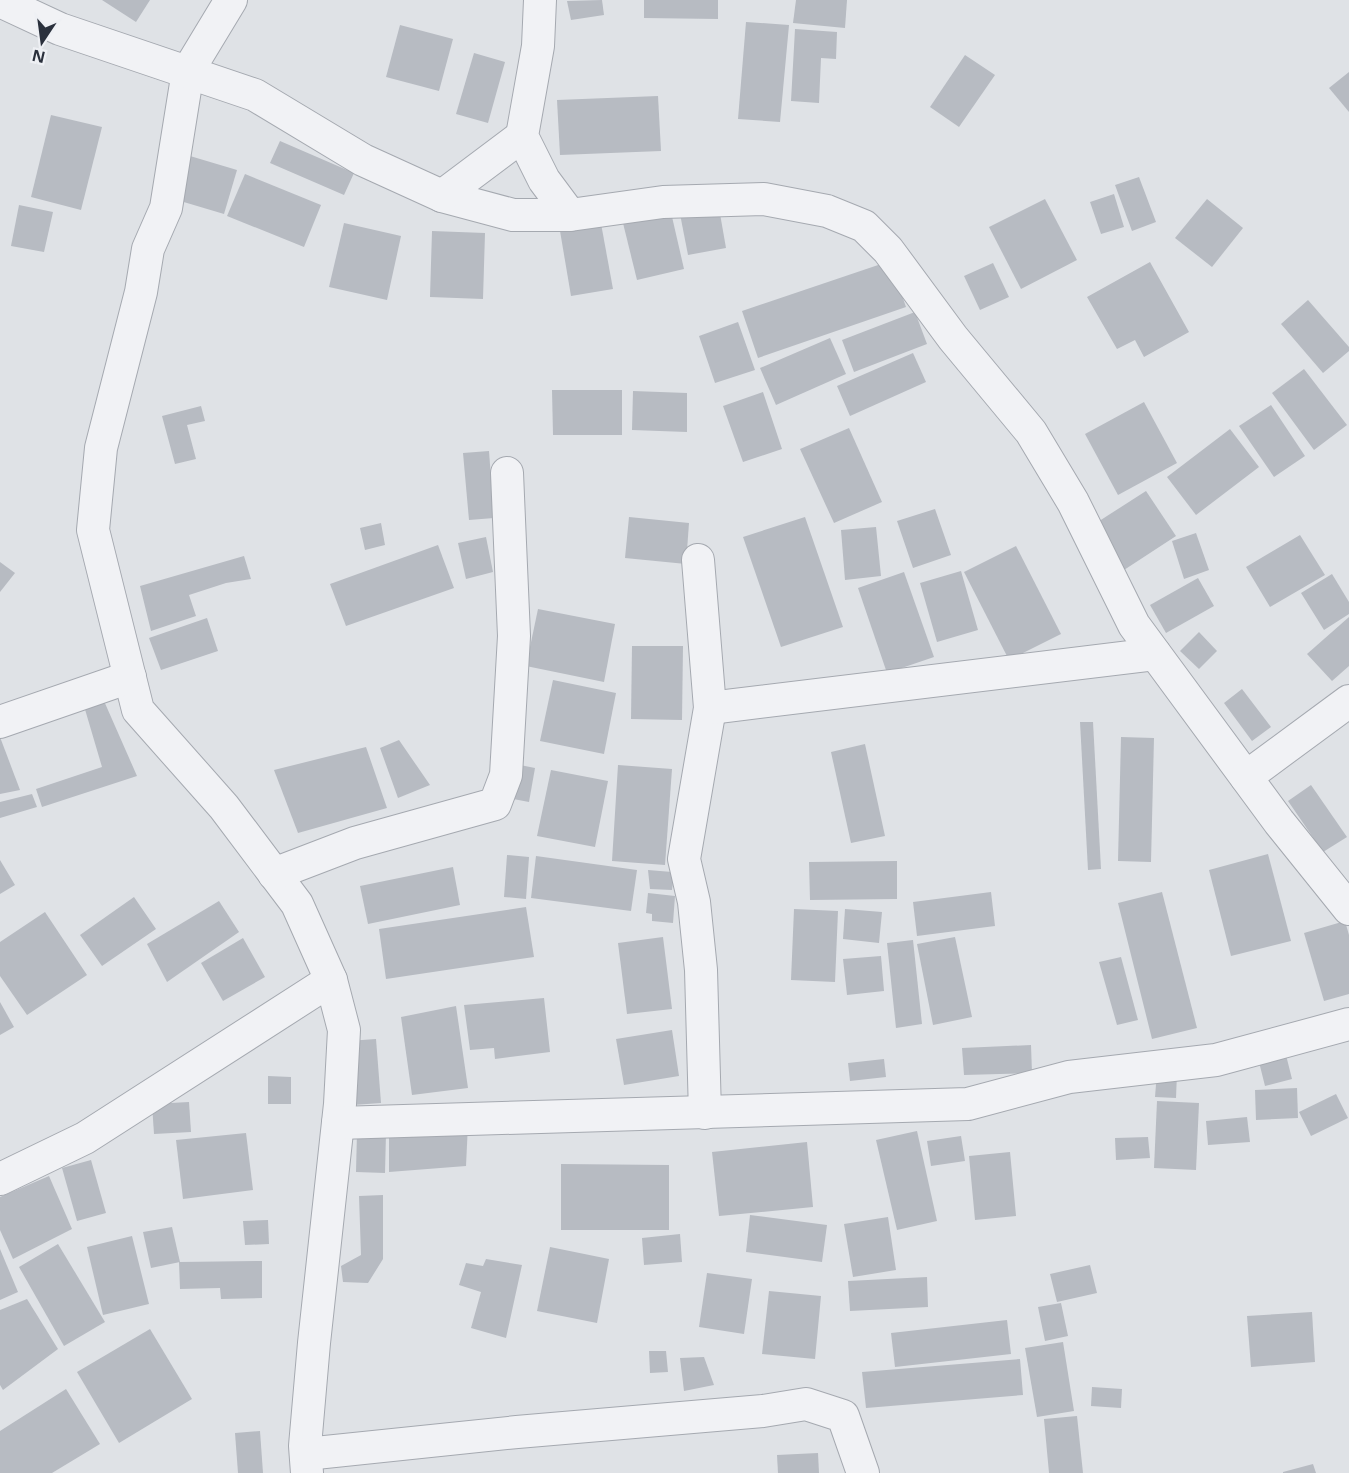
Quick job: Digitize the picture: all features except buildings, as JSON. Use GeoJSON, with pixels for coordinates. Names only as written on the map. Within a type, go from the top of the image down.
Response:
{"type":"FeatureCollection","features":[{"type":"Feature","properties":{"kind":"street"},"geometry":{"type":"LineString","coordinates":[[231,0],[188,71],[166,208],[148,249],[141,292],[100,448],[93,530],[138,710],[224,807],[297,904],[331,980],[344,1030],[338,1123],[314,1343],[307,1464],[517,1432],[763,1412],[806,1404],[843,1416],[863,1473]]}},
{"type":"Feature","properties":{"kind":"street"},"geometry":{"type":"LineString","coordinates":[[540,0],[538,46],[522,136],[544,180],[570,215]]}},
{"type":"Feature","properties":{"kind":"street"},"geometry":{"type":"LineString","coordinates":[[0,1],[60,29],[255,95],[363,160],[442,196],[513,215],[570,215],[663,202],[764,199],[826,211],[864,226],[888,250],[953,338],[1031,432],[1073,502],[1134,625],[1246,777],[1349,909]]}},
{"type":"Feature","properties":{"kind":"street"},"geometry":{"type":"LineString","coordinates":[[442,196],[522,136]]}},
{"type":"Feature","properties":{"kind":"street"},"geometry":{"type":"LineString","coordinates":[[274,874],[356,843],[495,804],[506,774],[514,636],[507,473]]}},
{"type":"Feature","properties":{"kind":"street"},"geometry":{"type":"LineString","coordinates":[[698,560],[710,708],[684,859],[694,902],[701,970],[705,1113]]}},
{"type":"Feature","properties":{"kind":"street"},"geometry":{"type":"LineString","coordinates":[[710,708],[1155,654]]}},
{"type":"Feature","properties":{"kind":"street"},"geometry":{"type":"LineString","coordinates":[[0,723],[130,677]]}},
{"type":"Feature","properties":{"kind":"street"},"geometry":{"type":"LineString","coordinates":[[1246,777],[1349,701]]}},
{"type":"Feature","properties":{"kind":"street"},"geometry":{"type":"LineString","coordinates":[[0,1179],[85,1138],[331,980]]}},
{"type":"Feature","properties":{"kind":"street"},"geometry":{"type":"LineString","coordinates":[[338,1123],[968,1104],[1069,1077],[1216,1060],[1349,1024]]}}]}
